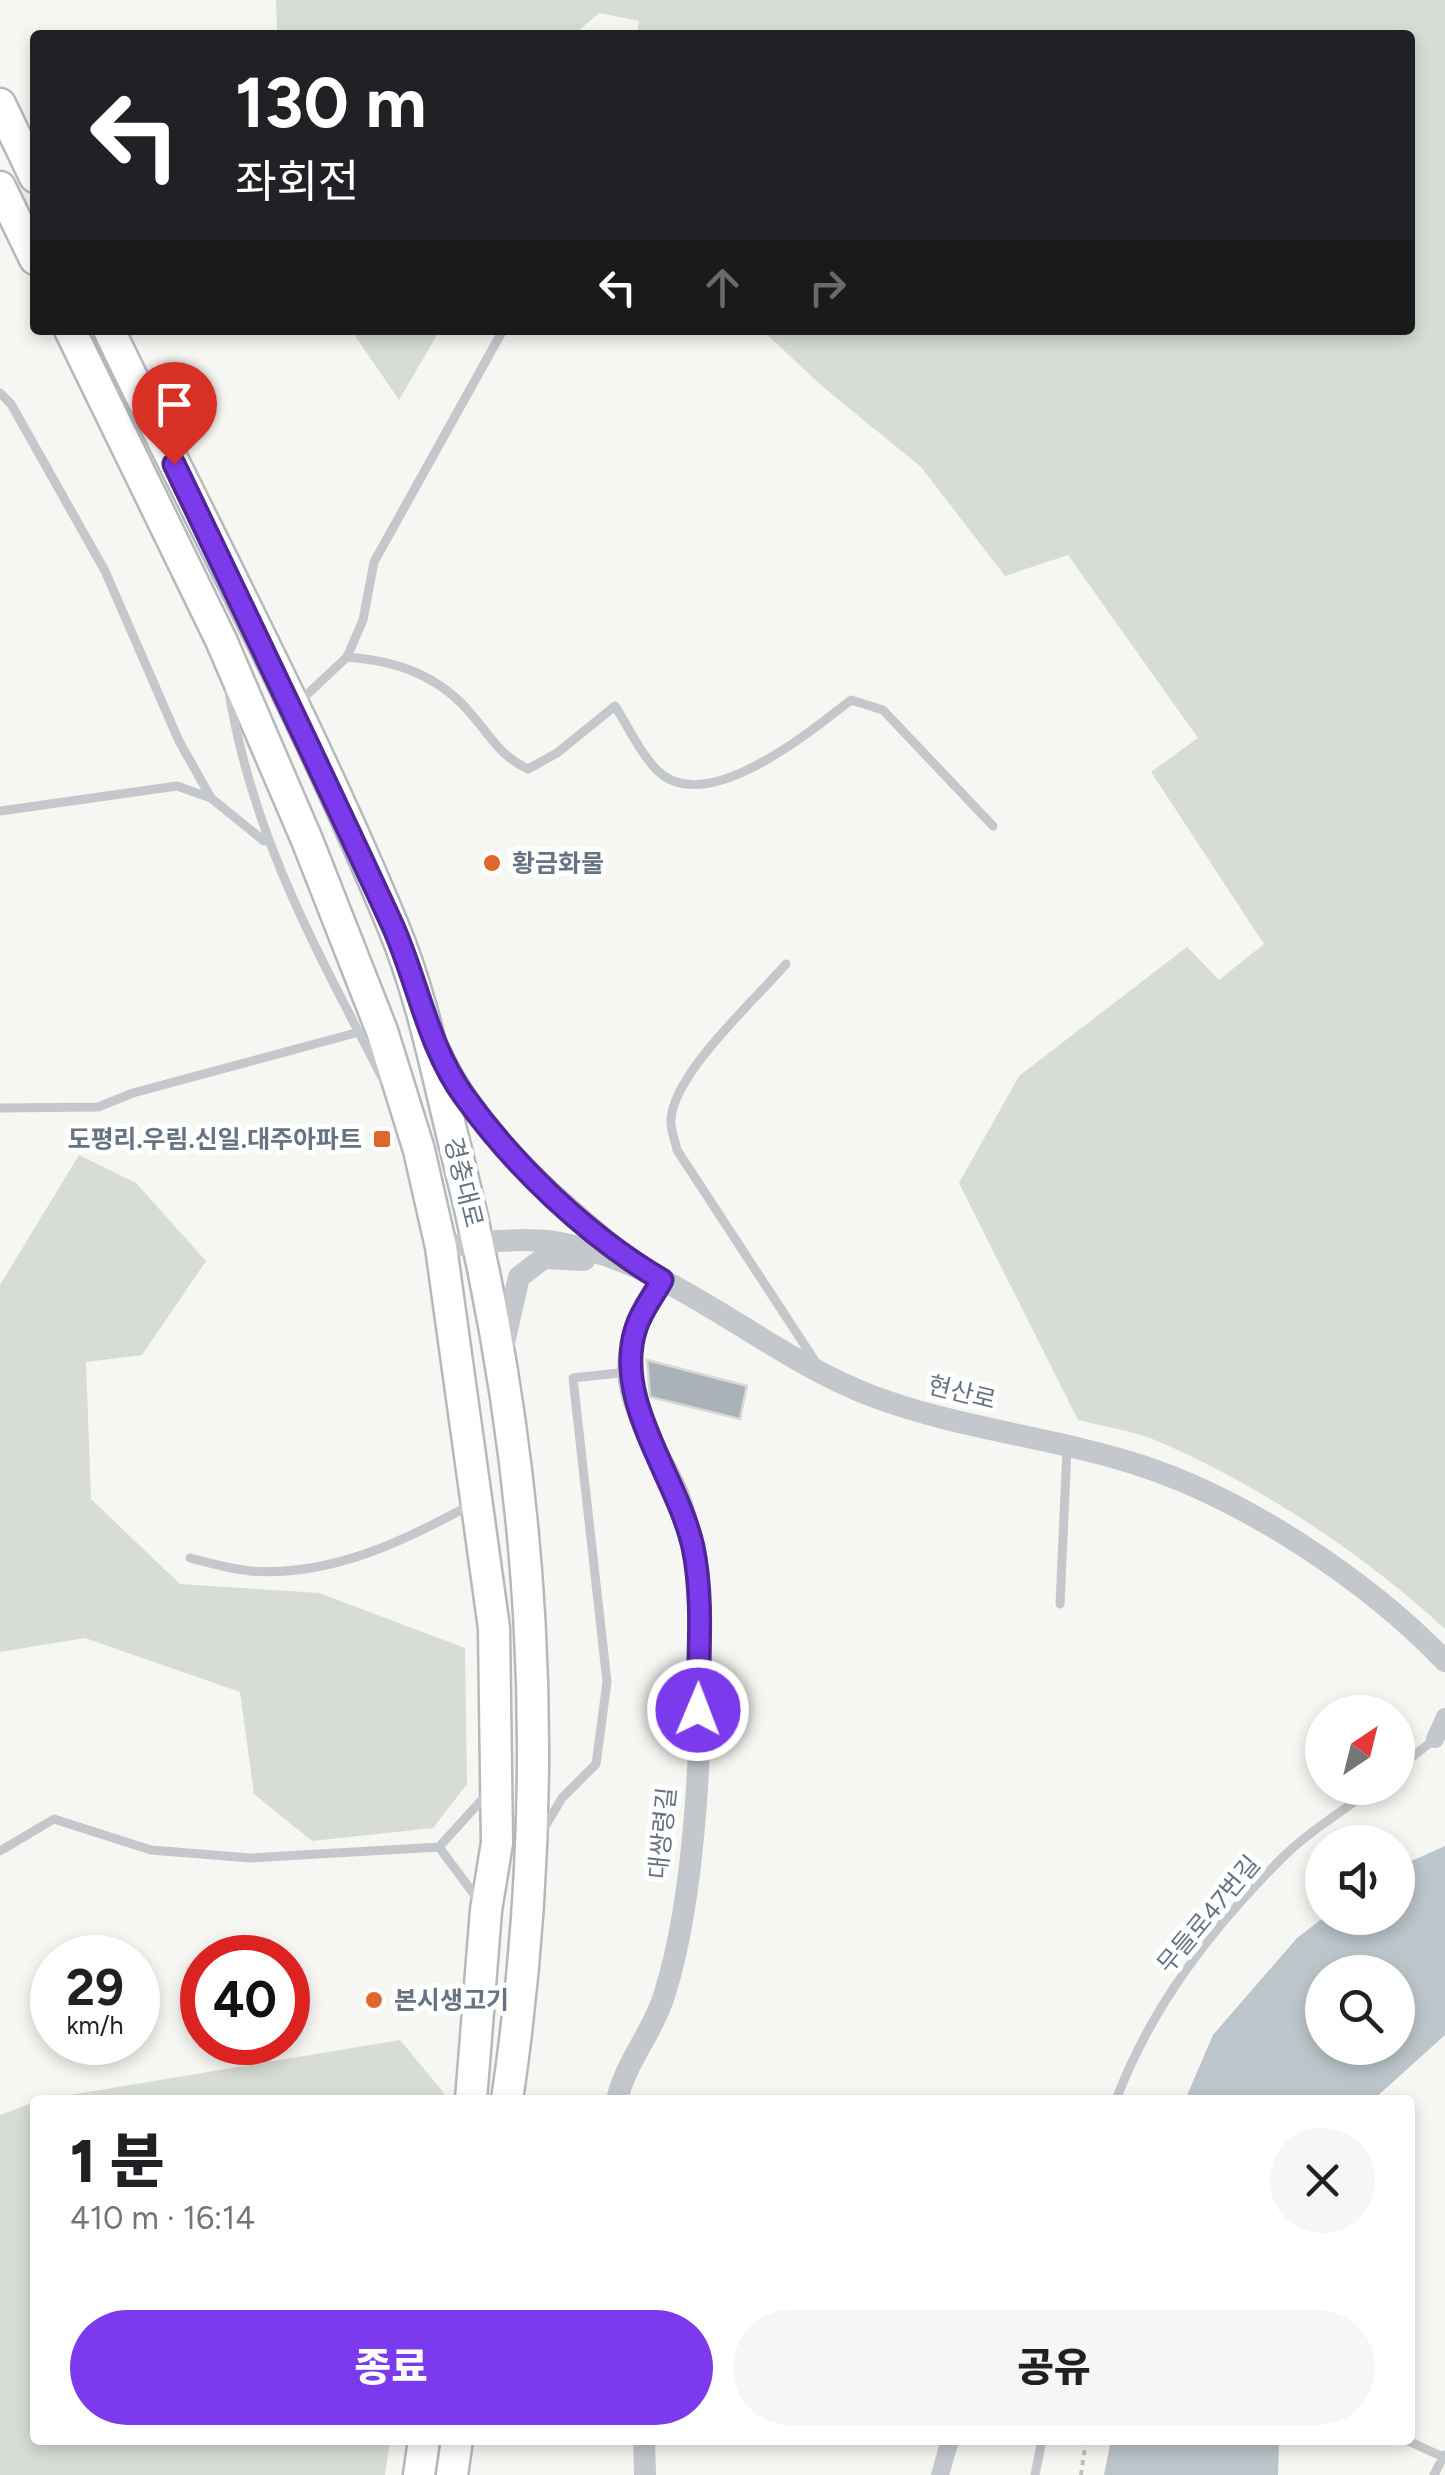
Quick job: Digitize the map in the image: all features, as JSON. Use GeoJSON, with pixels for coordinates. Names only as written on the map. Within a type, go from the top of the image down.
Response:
{"type":"FeatureCollection","features":[{"type":"Feature","properties":{"kind":"main road"},"geometry":{"type":"LineString","coordinates":[[0,104],[30,166]]}},
{"type":"Feature","properties":{"kind":"main road"},"geometry":{"type":"LineString","coordinates":[[0,187],[30,249]]}},
{"type":"Feature","properties":{"kind":"main road","name":"경충대로"},"geometry":{"type":"LineString","coordinates":[[72,335],[221,640],[307,840],[382,1031],[419,1150],[441,1247],[494,1628],[497,1843],[486,1910],[471,2095]]}},
{"type":"Feature","properties":{"kind":"main road","name":"경충대로"},"geometry":{"type":"LineString","coordinates":[[111,335],[294,708],[394,928],[422,1010],[480,1243],[521,1484],[532,1614],[534,1846],[523,1987],[509,2095]]}},
{"type":"Feature","properties":{"kind":"main road"},"geometry":{"type":"LineString","coordinates":[[419,2475],[423,2445]]}},
{"type":"Feature","properties":{"kind":"main road"},"geometry":{"type":"LineString","coordinates":[[452,2475],[456,2445]]}},
{"type":"Feature","properties":{"kind":"street"},"geometry":{"type":"LineString","coordinates":[[422,1010],[461,1092],[504,1147],[633,1263]]}},
{"type":"Feature","properties":{"kind":"street","name":"현산로"},"geometry":{"type":"LineString","coordinates":[[441,1247],[552,1242],[633,1263],[871,1396],[1140,1465],[1207,1490],[1355,1585],[1418,1633],[1445,1661]]}},
{"type":"Feature","properties":{"kind":"street"},"geometry":{"type":"LineString","coordinates":[[500,1360],[519,1277],[544,1258],[633,1263]]}},
{"type":"Feature","properties":{"kind":"street","name":"대쌍령길"},"geometry":{"type":"LineString","coordinates":[[618,2095],[664,1999],[673,1960],[696,1775],[694,1550],[678,1494],[642,1418],[628,1372],[636,1326],[662,1280]]}},
{"type":"Feature","properties":{"kind":"street"},"geometry":{"type":"LineString","coordinates":[[1442,1736],[1445,1717]]}},
{"type":"Feature","properties":{"kind":"street"},"geometry":{"type":"LineString","coordinates":[[644,2445],[644,2475]]}},
{"type":"Feature","properties":{"kind":"street"},"geometry":{"type":"LineString","coordinates":[[940,2475],[949,2445]]}},
{"type":"Feature","properties":{"kind":"lane"},"geometry":{"type":"LineString","coordinates":[[294,708],[347,657],[363,620],[374,562],[501,335]]}},
{"type":"Feature","properties":{"kind":"lane"},"geometry":{"type":"LineString","coordinates":[[0,393],[11,404],[105,571],[179,741],[210,798]]}},
{"type":"Feature","properties":{"kind":"lane"},"geometry":{"type":"LineString","coordinates":[[221,640],[246,778],[266,843],[419,1150]]}},
{"type":"Feature","properties":{"kind":"lane"},"geometry":{"type":"LineString","coordinates":[[347,657],[390,660],[444,686],[503,757],[528,769],[557,753],[614,706],[662,776],[684,784],[718,782],[786,751],[851,700],[883,710],[992,826]]}},
{"type":"Feature","properties":{"kind":"lane"},"geometry":{"type":"LineString","coordinates":[[0,810],[177,786],[210,798],[266,843]]}},
{"type":"Feature","properties":{"kind":"lane"},"geometry":{"type":"LineString","coordinates":[[786,964],[693,1071],[678,1093],[670,1121],[677,1150],[822,1372]]}},
{"type":"Feature","properties":{"kind":"lane"},"geometry":{"type":"LineString","coordinates":[[0,1108],[98,1108],[133,1092],[359,1032]]}},
{"type":"Feature","properties":{"kind":"lane"},"geometry":{"type":"LineString","coordinates":[[534,1846],[562,1798],[596,1764],[608,1682],[573,1378],[628,1372]]}},
{"type":"Feature","properties":{"kind":"lane"},"geometry":{"type":"LineString","coordinates":[[1060,1604],[1068,1446]]}},
{"type":"Feature","properties":{"kind":"lane"},"geometry":{"type":"LineString","coordinates":[[190,1558],[250,1571],[306,1568],[356,1558],[476,1502]]}},
{"type":"Feature","properties":{"kind":"lane"},"geometry":{"type":"LineString","coordinates":[[1415,1756],[1442,1736]]}},
{"type":"Feature","properties":{"kind":"lane"},"geometry":{"type":"LineString","coordinates":[[0,1851],[54,1819],[151,1850],[250,1858],[439,1847],[496,1784]]}},
{"type":"Feature","properties":{"kind":"lane","name":"무들로47번길"},"geometry":{"type":"LineString","coordinates":[[1118,2095],[1170,1989],[1283,1857],[1351,1805]]}},
{"type":"Feature","properties":{"kind":"lane"},"geometry":{"type":"LineString","coordinates":[[439,1847],[486,1910]]}},
{"type":"Feature","properties":{"kind":"lane"},"geometry":{"type":"LineString","coordinates":[[1415,2444],[1444,2455],[1434,2475]]}},
{"type":"Feature","properties":{"kind":"lane"},"geometry":{"type":"LineString","coordinates":[[1035,2475],[1041,2445]]}},
{"type":"Feature","properties":{"kind":"path"},"geometry":{"type":"LineString","coordinates":[[1081,2475],[1085,2445]]}},
{"type":"Feature","properties":{"kind":"shaded area"},"geometry":{"type":"Polygon","coordinates":[[[276,0],[1445,0],[1445,1629],[1380,1574],[1274,1501],[1150,1438],[1078,1420],[959,1183],[1019,1076],[1187,947],[1219,980],[1264,944],[1151,772],[1198,738],[1068,555],[1005,576],[921,467],[823,387],[767,335],[1415,335],[1415,30],[638,30],[639,21],[599,13],[579,30],[277,30],[276,0]]]}},
{"type":"Feature","properties":{"kind":"shaded area"},"geometry":{"type":"Polygon","coordinates":[[[354,335],[437,335],[399,400],[354,335]]]}},
{"type":"Feature","properties":{"kind":"shaded area"},"geometry":{"type":"Polygon","coordinates":[[[79,1155],[136,1183],[206,1261],[142,1355],[86,1362],[91,1499],[180,1584],[319,1593],[465,1648],[467,1784],[433,1828],[312,1841],[254,1794],[240,1692],[85,1638],[0,1652],[0,1285],[79,1155]]]}},
{"type":"Feature","properties":{"kind":"shaded area"},"geometry":{"type":"Polygon","coordinates":[[[1445,1846],[1445,2035],[1415,2062],[1415,1955],[1305,1955],[1305,2065],[1412,2065],[1379,2095],[1187,2095],[1213,2035],[1305,1932],[1305,1935],[1415,1935],[1415,1859],[1445,1846]]]}},
{"type":"Feature","properties":{"kind":"shaded area"},"geometry":{"type":"Polygon","coordinates":[[[400,2040],[444,2095],[70,2095],[250,2065],[310,2065],[310,2055],[400,2040]]]}},
{"type":"Feature","properties":{"kind":"shaded area"},"geometry":{"type":"Polygon","coordinates":[[[30,2104],[30,2445],[389,2445],[385,2475],[0,2475],[0,2115],[30,2104]]]}},
{"type":"Feature","properties":{"kind":"shaded area"},"geometry":{"type":"Polygon","coordinates":[[[1110,2445],[1279,2445],[1278,2475],[1104,2475],[1110,2445]]]}},
{"type":"Feature","properties":{"kind":"building"},"geometry":{"type":"Polygon","coordinates":[[[647,1360],[747,1386],[740,1419],[650,1397],[647,1360]]]}},
{"type":"Feature","properties":{"kind":"place","name":"황금화물"},"geometry":{"type":"Point","coordinates":[492,863]}},
{"type":"Feature","properties":{"kind":"place","name":"도평리.우림.신일.대주아파트"},"geometry":{"type":"Point","coordinates":[382,1139]}},
{"type":"Feature","properties":{"kind":"place","name":"본시생고기"},"geometry":{"type":"Point","coordinates":[374,2000]}},
{"type":"Feature","properties":{"kind":"route"},"geometry":{"type":"LineString","coordinates":[[174,464],[294,708],[394,928],[422,1010],[461,1092],[504,1147],[560,1200],[633,1263],[662,1280],[636,1326],[628,1372],[642,1418],[678,1494],[694,1550],[699,1612],[698,1710]]}}]}
